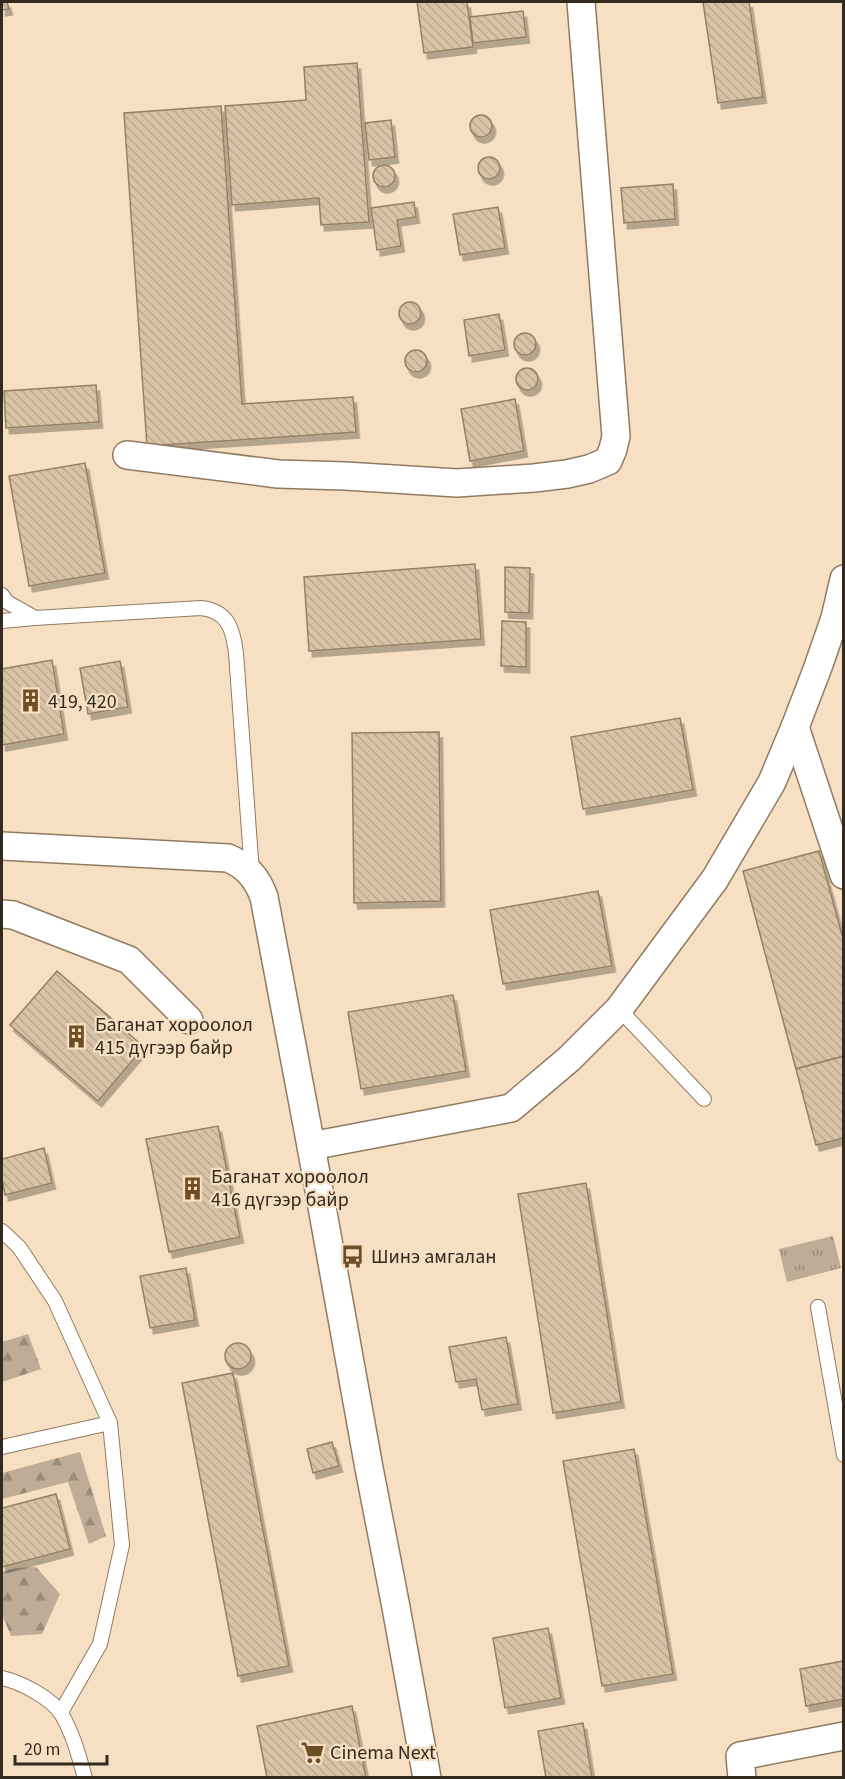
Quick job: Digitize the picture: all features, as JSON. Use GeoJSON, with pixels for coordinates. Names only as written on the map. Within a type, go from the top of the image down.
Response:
{"type":"FeatureCollection","features":[{"type":"Feature","properties":{"kind":"street"},"geometry":{"type":"LineString","coordinates":[[127,455],[278,474],[457,483],[567,474],[589,469],[608,460],[614,449],[616,435],[581,2]]}},
{"type":"Feature","properties":{"kind":"street"},"geometry":{"type":"LineString","coordinates":[[311,1146],[511,1108],[569,1059],[619,1009],[715,879],[772,782],[835,618],[843,579]]}},
{"type":"Feature","properties":{"kind":"street"},"geometry":{"type":"LineString","coordinates":[[795,727],[843,874]]}},
{"type":"Feature","properties":{"kind":"street"},"geometry":{"type":"LineString","coordinates":[[2,846],[222,857],[233,861],[252,874],[261,888],[311,1146],[427,1778]]}},
{"type":"Feature","properties":{"kind":"street"},"geometry":{"type":"LineString","coordinates":[[2,914],[13,915],[129,960],[189,1020]]}},
{"type":"Feature","properties":{"kind":"street"},"geometry":{"type":"LineString","coordinates":[[742,1778],[740,1756],[843,1736]]}},
{"type":"Feature","properties":{"kind":"lane"},"geometry":{"type":"LineString","coordinates":[[2,595],[7,602],[34,618]]}},
{"type":"Feature","properties":{"kind":"lane"},"geometry":{"type":"LineString","coordinates":[[2,621],[201,608],[218,612],[225,619],[231,628],[236,653],[252,874]]}},
{"type":"Feature","properties":{"kind":"lane"},"geometry":{"type":"LineString","coordinates":[[619,1009],[704,1099]]}},
{"type":"Feature","properties":{"kind":"lane"},"geometry":{"type":"LineString","coordinates":[[2,1231],[19,1247],[55,1301],[110,1423],[122,1545],[100,1644],[61,1712]]}},
{"type":"Feature","properties":{"kind":"lane"},"geometry":{"type":"LineString","coordinates":[[818,1308],[843,1455]]}},
{"type":"Feature","properties":{"kind":"lane"},"geometry":{"type":"LineString","coordinates":[[2,1447],[110,1423]]}},
{"type":"Feature","properties":{"kind":"lane"},"geometry":{"type":"LineString","coordinates":[[2,1678],[36,1691],[61,1712],[75,1744],[85,1778]]}},
{"type":"Feature","properties":{"kind":"green space"},"geometry":{"type":"Polygon","coordinates":[[[833,1236],[841,1268],[787,1282],[779,1249],[833,1236]]]}},
{"type":"Feature","properties":{"kind":"green space"},"geometry":{"type":"Polygon","coordinates":[[[28,1334],[41,1369],[2,1382],[2,1342],[28,1334]]]}},
{"type":"Feature","properties":{"kind":"green space"},"geometry":{"type":"Polygon","coordinates":[[[80,1452],[106,1536],[89,1544],[68,1482],[2,1499],[2,1473],[80,1452]]]}},
{"type":"Feature","properties":{"kind":"green space"},"geometry":{"type":"Polygon","coordinates":[[[36,1567],[60,1594],[42,1634],[11,1636],[2,1615],[2,1572],[16,1568],[36,1567]]]}},
{"type":"Feature","properties":{"kind":"building"},"geometry":{"type":"Polygon","coordinates":[[[2,2],[7,2],[9,9],[2,10],[2,2]]]}},
{"type":"Feature","properties":{"kind":"building"},"geometry":{"type":"Polygon","coordinates":[[[417,2],[467,2],[473,47],[424,53],[417,2]]]}},
{"type":"Feature","properties":{"kind":"building"},"geometry":{"type":"Polygon","coordinates":[[[703,2],[749,2],[763,97],[718,103],[703,2]]]}},
{"type":"Feature","properties":{"kind":"building"},"geometry":{"type":"Polygon","coordinates":[[[523,11],[526,37],[473,43],[470,17],[523,11]]]}},
{"type":"Feature","properties":{"kind":"building"},"geometry":{"type":"Polygon","coordinates":[[[357,63],[369,222],[321,225],[319,198],[232,205],[225,106],[306,100],[304,67],[357,63]]]}},
{"type":"Feature","properties":{"kind":"building"},"geometry":{"type":"Polygon","coordinates":[[[221,106],[242,404],[353,397],[356,432],[147,446],[124,113],[221,106]]]}},
{"type":"Feature","properties":{"kind":"building"},"geometry":{"type":"Polygon","coordinates":[[[481,115],[489,118],[492,126],[489,134],[481,137],[473,134],[470,126],[473,118],[481,115]]]}},
{"type":"Feature","properties":{"kind":"building"},"geometry":{"type":"Polygon","coordinates":[[[391,120],[395,157],[369,160],[365,123],[391,120]]]}},
{"type":"Feature","properties":{"kind":"building"},"geometry":{"type":"Polygon","coordinates":[[[489,157],[497,160],[500,168],[497,176],[489,179],[481,176],[478,168],[481,160],[489,157]]]}},
{"type":"Feature","properties":{"kind":"building"},"geometry":{"type":"Polygon","coordinates":[[[384,165],[392,168],[395,176],[392,184],[384,187],[376,184],[373,176],[376,168],[384,165]]]}},
{"type":"Feature","properties":{"kind":"building"},"geometry":{"type":"Polygon","coordinates":[[[673,184],[675,219],[624,223],[621,188],[673,184]]]}},
{"type":"Feature","properties":{"kind":"building"},"geometry":{"type":"Polygon","coordinates":[[[414,202],[416,217],[397,220],[401,246],[377,250],[371,208],[414,202]]]}},
{"type":"Feature","properties":{"kind":"building"},"geometry":{"type":"Polygon","coordinates":[[[498,207],[505,248],[460,255],[453,214],[498,207]]]}},
{"type":"Feature","properties":{"kind":"building"},"geometry":{"type":"Polygon","coordinates":[[[410,302],[418,305],[421,313],[418,321],[410,324],[402,321],[399,313],[402,305],[410,302]]]}},
{"type":"Feature","properties":{"kind":"building"},"geometry":{"type":"Polygon","coordinates":[[[499,314],[505,350],[469,356],[464,320],[499,314]]]}},
{"type":"Feature","properties":{"kind":"building"},"geometry":{"type":"Polygon","coordinates":[[[525,333],[533,336],[536,344],[533,352],[525,355],[517,352],[514,344],[517,336],[525,333]]]}},
{"type":"Feature","properties":{"kind":"building"},"geometry":{"type":"Polygon","coordinates":[[[416,350],[424,353],[427,361],[424,369],[416,372],[408,369],[405,361],[408,353],[416,350]]]}},
{"type":"Feature","properties":{"kind":"building"},"geometry":{"type":"Polygon","coordinates":[[[527,368],[535,371],[538,379],[535,387],[527,390],[519,387],[516,379],[519,371],[527,368]]]}},
{"type":"Feature","properties":{"kind":"building"},"geometry":{"type":"Polygon","coordinates":[[[96,385],[99,422],[6,428],[4,391],[96,385]]]}},
{"type":"Feature","properties":{"kind":"building"},"geometry":{"type":"Polygon","coordinates":[[[515,399],[524,451],[470,461],[461,409],[515,399]]]}},
{"type":"Feature","properties":{"kind":"building"},"geometry":{"type":"Polygon","coordinates":[[[85,463],[105,573],[29,586],[9,476],[85,463]]]}},
{"type":"Feature","properties":{"kind":"building"},"geometry":{"type":"Polygon","coordinates":[[[475,564],[481,639],[309,651],[304,577],[475,564]]]}},
{"type":"Feature","properties":{"kind":"building"},"geometry":{"type":"Polygon","coordinates":[[[505,567],[530,568],[529,613],[505,612],[505,567]]]}},
{"type":"Feature","properties":{"kind":"building"},"geometry":{"type":"Polygon","coordinates":[[[502,621],[526,622],[526,667],[501,666],[502,621]]]}},
{"type":"Feature","properties":{"kind":"building","name":"419, 420"},"geometry":{"type":"Polygon","coordinates":[[[52,660],[64,734],[2,745],[2,669],[52,660]]]}},
{"type":"Feature","properties":{"kind":"building"},"geometry":{"type":"Polygon","coordinates":[[[120,661],[128,707],[88,714],[80,668],[120,661]]]}},
{"type":"Feature","properties":{"kind":"building"},"geometry":{"type":"Polygon","coordinates":[[[680,718],[693,790],[583,809],[571,737],[680,718]]]}},
{"type":"Feature","properties":{"kind":"building"},"geometry":{"type":"Polygon","coordinates":[[[439,732],[441,901],[354,903],[352,733],[439,732]]]}},
{"type":"Feature","properties":{"kind":"building"},"geometry":{"type":"Polygon","coordinates":[[[819,851],[844,942],[844,1056],[796,1069],[743,871],[819,851]]]}},
{"type":"Feature","properties":{"kind":"building"},"geometry":{"type":"Polygon","coordinates":[[[598,891],[612,966],[503,984],[490,910],[598,891]]]}},
{"type":"Feature","properties":{"kind":"building","name":"Баганат хороолол 415 дүгээр байр"},"geometry":{"type":"Polygon","coordinates":[[[57,971],[144,1047],[98,1101],[10,1025],[57,971]]]}},
{"type":"Feature","properties":{"kind":"building"},"geometry":{"type":"Polygon","coordinates":[[[453,995],[466,1071],[361,1089],[348,1012],[453,995]]]}},
{"type":"Feature","properties":{"kind":"building"},"geometry":{"type":"Polygon","coordinates":[[[844,1056],[844,1138],[816,1145],[796,1069],[844,1056]]]}},
{"type":"Feature","properties":{"kind":"building","name":"Баганат хороолол 416 дүгээр байр"},"geometry":{"type":"Polygon","coordinates":[[[218,1126],[240,1237],[169,1252],[146,1139],[218,1126]]]}},
{"type":"Feature","properties":{"kind":"building"},"geometry":{"type":"Polygon","coordinates":[[[44,1148],[52,1183],[5,1195],[2,1159],[44,1148]]]}},
{"type":"Feature","properties":{"kind":"building"},"geometry":{"type":"Polygon","coordinates":[[[586,1183],[621,1402],[553,1413],[518,1194],[586,1183]]]}},
{"type":"Feature","properties":{"kind":"building"},"geometry":{"type":"Polygon","coordinates":[[[186,1268],[195,1320],[150,1328],[140,1276],[186,1268]]]}},
{"type":"Feature","properties":{"kind":"building"},"geometry":{"type":"Polygon","coordinates":[[[506,1337],[518,1404],[482,1410],[476,1379],[456,1382],[449,1347],[506,1337]]]}},
{"type":"Feature","properties":{"kind":"building"},"geometry":{"type":"Polygon","coordinates":[[[238,1343],[247,1347],[251,1356],[247,1365],[238,1369],[229,1365],[225,1356],[229,1347],[238,1343]]]}},
{"type":"Feature","properties":{"kind":"building"},"geometry":{"type":"Polygon","coordinates":[[[233,1373],[289,1666],[238,1676],[182,1383],[233,1373]]]}},
{"type":"Feature","properties":{"kind":"building"},"geometry":{"type":"Polygon","coordinates":[[[332,1442],[339,1466],[313,1473],[307,1449],[332,1442]]]}},
{"type":"Feature","properties":{"kind":"building"},"geometry":{"type":"Polygon","coordinates":[[[634,1449],[673,1674],[602,1686],[563,1461],[634,1449]]]}},
{"type":"Feature","properties":{"kind":"building"},"geometry":{"type":"Polygon","coordinates":[[[56,1494],[70,1549],[2,1567],[2,1508],[56,1494]]]}},
{"type":"Feature","properties":{"kind":"building"},"geometry":{"type":"Polygon","coordinates":[[[548,1628],[561,1698],[505,1708],[493,1638],[548,1628]]]}},
{"type":"Feature","properties":{"kind":"building"},"geometry":{"type":"Polygon","coordinates":[[[843,1661],[844,1699],[806,1706],[800,1669],[843,1661]]]}},
{"type":"Feature","properties":{"kind":"building","name":"Cinema Next"},"geometry":{"type":"Polygon","coordinates":[[[352,1706],[366,1778],[267,1778],[257,1726],[352,1706]]]}},
{"type":"Feature","properties":{"kind":"building"},"geometry":{"type":"Polygon","coordinates":[[[583,1723],[592,1778],[546,1778],[538,1731],[583,1723]]]}},
{"type":"Feature","properties":{"kind":"place","name":"419, 420"},"geometry":{"type":"Point","coordinates":[30,701]}},
{"type":"Feature","properties":{"kind":"place","name":"Баганат хороолол 415 дүгээр байр"},"geometry":{"type":"Point","coordinates":[77,1036]}},
{"type":"Feature","properties":{"kind":"place","name":"Баганат хороолол 416 дүгээр байр"},"geometry":{"type":"Point","coordinates":[193,1188]}},
{"type":"Feature","properties":{"kind":"place","name":"Шинэ амгалан"},"geometry":{"type":"Point","coordinates":[353,1256]}},
{"type":"Feature","properties":{"kind":"place","name":"Cinema Next"},"geometry":{"type":"Point","coordinates":[312,1752]}}]}
